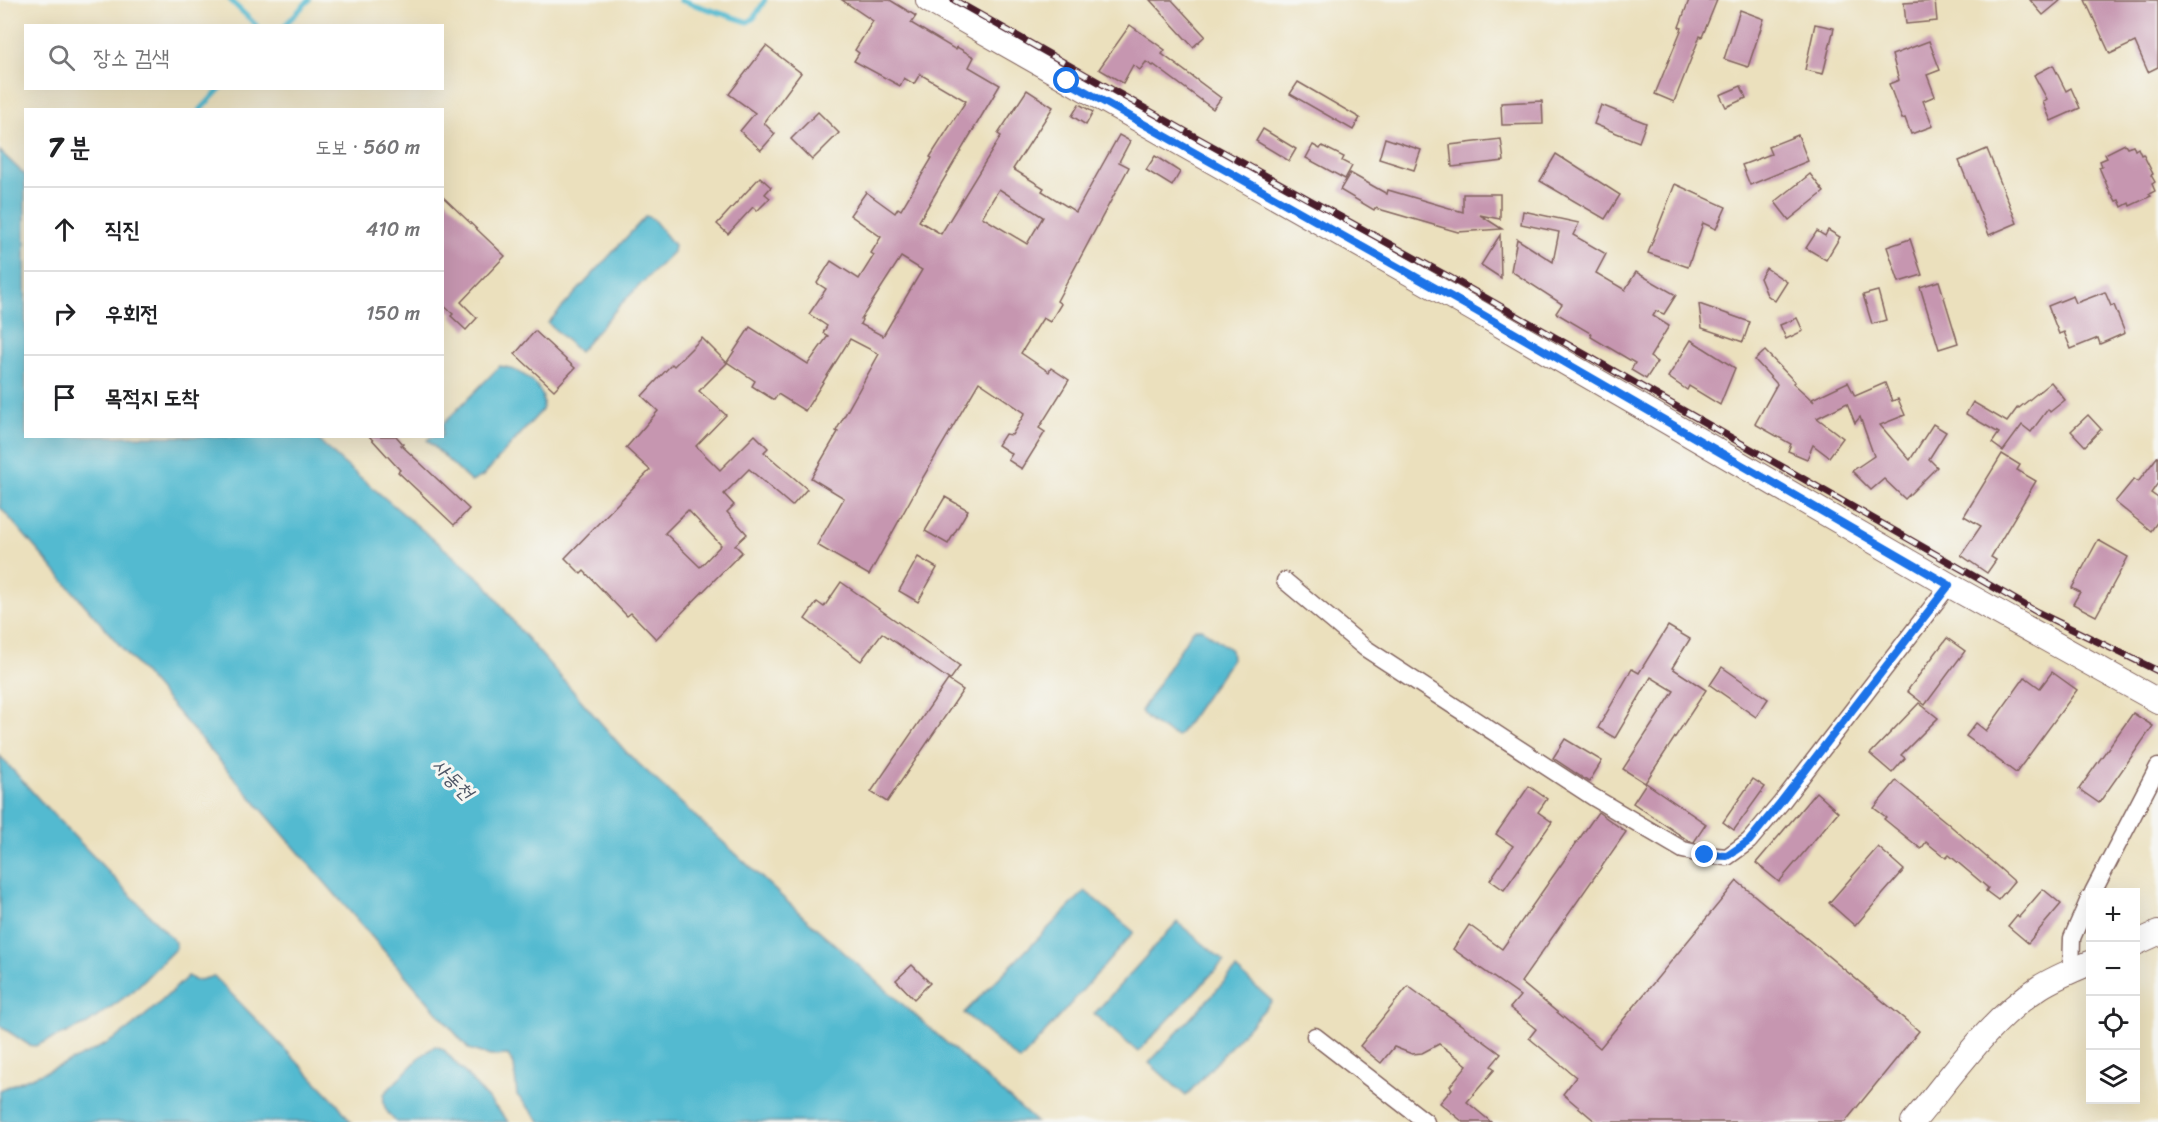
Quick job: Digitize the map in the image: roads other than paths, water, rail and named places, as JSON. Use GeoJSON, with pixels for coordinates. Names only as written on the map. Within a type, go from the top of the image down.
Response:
{"type":"FeatureCollection","features":[{"type":"Feature","properties":{"kind":"main road"},"geometry":{"type":"LineString","coordinates":[[928,0],[1067,81],[1471,308],[1949,585],[2158,701]]}},
{"type":"Feature","properties":{"kind":"main road"},"geometry":{"type":"LineString","coordinates":[[2138,942],[2158,933]]}},
{"type":"Feature","properties":{"kind":"main road"},"geometry":{"type":"LineString","coordinates":[[1913,1122],[1993,1027],[2018,1003],[2041,986],[2081,967]]}},
{"type":"Feature","properties":{"kind":"street"},"geometry":{"type":"LineString","coordinates":[[1285,581],[1365,648],[1593,797],[1683,850],[1705,855],[1727,856],[1749,841],[1781,802],[1949,585]]}},
{"type":"Feature","properties":{"kind":"street"},"geometry":{"type":"LineString","coordinates":[[2095,888],[2158,767]]}},
{"type":"Feature","properties":{"kind":"street"},"geometry":{"type":"LineString","coordinates":[[2081,967],[2072,938],[2086,908]]}},
{"type":"Feature","properties":{"kind":"street"},"geometry":{"type":"LineString","coordinates":[[1315,1036],[1426,1122]]}},
{"type":"Feature","properties":{"kind":"water","name":"사동천"},"geometry":{"type":"Polygon","coordinates":[[[0,151],[24,174],[24,438],[316,438],[485,583],[518,628],[627,753],[805,918],[1036,1122],[541,1122],[517,1095],[514,1065],[508,1055],[490,1056],[469,1049],[0,507],[0,151]]]}},
{"type":"Feature","properties":{"kind":"water"},"geometry":{"type":"Polygon","coordinates":[[[646,216],[653,219],[674,245],[673,252],[620,305],[579,352],[548,323],[646,216]]]}},
{"type":"Feature","properties":{"kind":"water"},"geometry":{"type":"Polygon","coordinates":[[[500,366],[524,375],[531,380],[541,394],[542,410],[483,476],[471,482],[427,440],[444,438],[444,423],[500,366]]]}},
{"type":"Feature","properties":{"kind":"water"},"geometry":{"type":"Polygon","coordinates":[[[1202,629],[1231,650],[1232,659],[1179,735],[1176,736],[1152,723],[1141,711],[1192,631],[1202,629]]]}},
{"type":"Feature","properties":{"kind":"water"},"geometry":{"type":"Polygon","coordinates":[[[0,756],[176,943],[176,948],[132,992],[87,1024],[35,1046],[29,1045],[0,1026],[0,756]]]}},
{"type":"Feature","properties":{"kind":"water"},"geometry":{"type":"Polygon","coordinates":[[[1085,891],[1134,932],[1020,1061],[964,1013],[1085,891]]]}},
{"type":"Feature","properties":{"kind":"water"},"geometry":{"type":"Polygon","coordinates":[[[1177,922],[1224,961],[1138,1052],[1094,1014],[1177,922]]]}},
{"type":"Feature","properties":{"kind":"water"},"geometry":{"type":"Polygon","coordinates":[[[1236,969],[1272,1001],[1186,1096],[1149,1063],[1236,969]]]}},
{"type":"Feature","properties":{"kind":"water"},"geometry":{"type":"Polygon","coordinates":[[[188,976],[196,981],[214,976],[337,1103],[351,1122],[0,1122],[0,1090],[97,1049],[112,1040],[158,1005],[188,976]]]}},
{"type":"Feature","properties":{"kind":"water"},"geometry":{"type":"Polygon","coordinates":[[[435,1046],[443,1049],[509,1122],[396,1122],[393,1119],[385,1106],[384,1094],[419,1058],[435,1046]]]}},
{"type":"Feature","properties":{"kind":"waterway"},"geometry":{"type":"LineString","coordinates":[[230,0],[255,24]]}},
{"type":"Feature","properties":{"kind":"waterway"},"geometry":{"type":"LineString","coordinates":[[286,24],[309,0]]}},
{"type":"Feature","properties":{"kind":"waterway"},"geometry":{"type":"LineString","coordinates":[[680,0],[748,22],[754,18],[765,0]]}},
{"type":"Feature","properties":{"kind":"waterway"},"geometry":{"type":"LineString","coordinates":[[202,108],[219,90]]}},
{"type":"Feature","properties":{"kind":"railway"},"geometry":{"type":"LineString","coordinates":[[954,0],[1451,278],[2037,612],[2158,671]]}}]}
